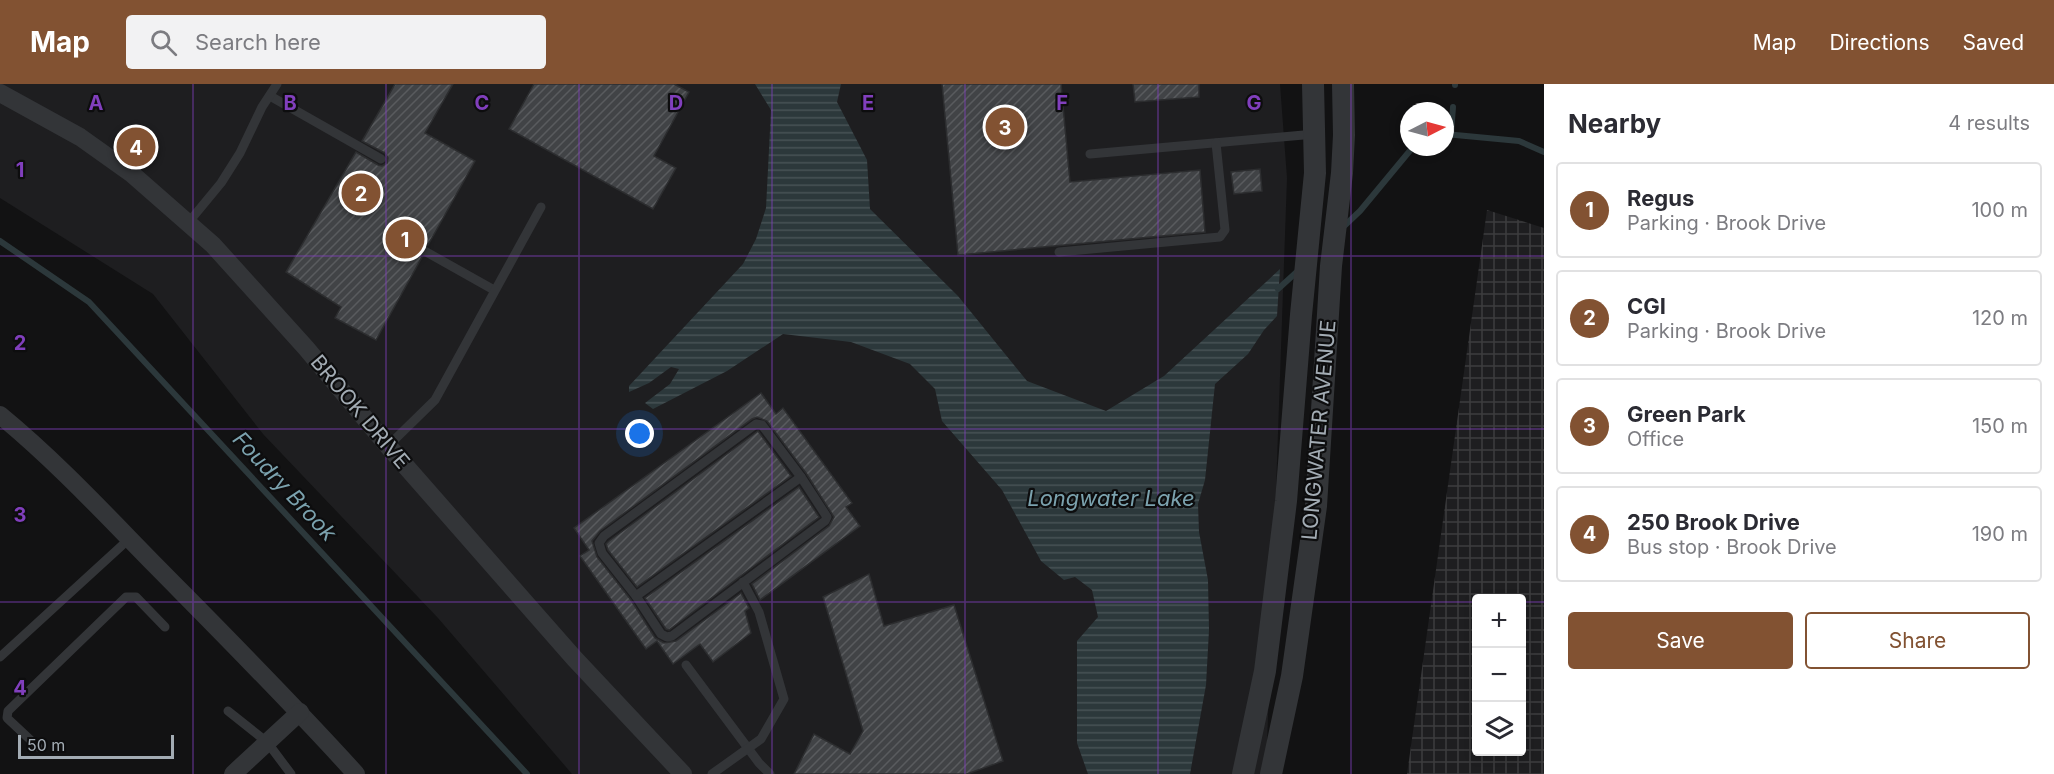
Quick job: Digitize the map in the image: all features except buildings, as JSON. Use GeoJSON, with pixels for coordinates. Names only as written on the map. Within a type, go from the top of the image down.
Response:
{"type":"FeatureCollection","features":[{"type":"Feature","properties":{"kind":"street","name":"LONGWATER AVENUE"},"geometry":{"type":"LineString","coordinates":[[1243,774],[1265,671],[1285,513],[1315,173],[1313,84]]}},
{"type":"Feature","properties":{"kind":"street","name":"LONGWATER AVENUE"},"geometry":{"type":"LineString","coordinates":[[1271,774],[1292,676],[1316,506],[1331,266],[1342,173],[1343,84]]}},
{"type":"Feature","properties":{"kind":"street","name":"BROOK DRIVE"},"geometry":{"type":"LineString","coordinates":[[0,93],[80,137],[132,174],[213,245],[306,348],[388,446],[574,658],[683,774]]}},
{"type":"Feature","properties":{"kind":"street"},"geometry":{"type":"LineString","coordinates":[[0,415],[21,432],[129,539],[300,712],[356,774]]}},
{"type":"Feature","properties":{"kind":"street"},"geometry":{"type":"LineString","coordinates":[[233,774],[300,712]]}},
{"type":"Feature","properties":{"kind":"lane"},"geometry":{"type":"LineString","coordinates":[[188,224],[221,183],[277,84]]}},
{"type":"Feature","properties":{"kind":"lane"},"geometry":{"type":"LineString","coordinates":[[270,96],[381,159]]}},
{"type":"Feature","properties":{"kind":"lane"},"geometry":{"type":"LineString","coordinates":[[1090,154],[1315,134]]}},
{"type":"Feature","properties":{"kind":"lane"},"geometry":{"type":"LineString","coordinates":[[1059,252],[1221,237],[1225,230],[1216,142]]}},
{"type":"Feature","properties":{"kind":"lane"},"geometry":{"type":"LineString","coordinates":[[388,446],[435,400],[541,207]]}},
{"type":"Feature","properties":{"kind":"lane"},"geometry":{"type":"LineString","coordinates":[[405,240],[494,290]]}},
{"type":"Feature","properties":{"kind":"lane"},"geometry":{"type":"LineString","coordinates":[[756,424],[762,425],[801,477],[826,513],[825,522],[672,636],[667,637],[661,634],[636,596],[602,553],[599,543],[604,536],[756,424]]}},
{"type":"Feature","properties":{"kind":"lane"},"geometry":{"type":"LineString","coordinates":[[636,596],[801,477]]}},
{"type":"Feature","properties":{"kind":"lane"},"geometry":{"type":"LineString","coordinates":[[0,657],[129,539]]}},
{"type":"Feature","properties":{"kind":"lane"},"geometry":{"type":"LineString","coordinates":[[712,774],[762,739],[784,699],[759,612],[743,582]]}},
{"type":"Feature","properties":{"kind":"lane"},"geometry":{"type":"LineString","coordinates":[[38,747],[8,718],[8,711],[126,597],[136,597],[165,627]]}},
{"type":"Feature","properties":{"kind":"lane"},"geometry":{"type":"LineString","coordinates":[[686,665],[759,764],[770,774]]}},
{"type":"Feature","properties":{"kind":"lane"},"geometry":{"type":"LineString","coordinates":[[228,711],[267,742],[291,774]]}},
{"type":"Feature","properties":{"kind":"shaded area"},"geometry":{"type":"Polygon","coordinates":[[[0,84],[1280,84],[1287,178],[1266,774],[572,774],[438,618],[263,434],[153,294],[0,198],[0,84]]]}},
{"type":"Feature","properties":{"kind":"shaded area"},"geometry":{"type":"Polygon","coordinates":[[[1487,210],[1544,228],[1544,774],[1407,774],[1487,210]]]}},
{"type":"Feature","properties":{"kind":"water","name":"Longwater Lake"},"geometry":{"type":"Polygon","coordinates":[[[755,84],[841,84],[837,102],[867,160],[870,209],[958,296],[1027,381],[1106,411],[1164,376],[1280,269],[1277,316],[1264,330],[1248,354],[1215,384],[1205,480],[1198,504],[1199,532],[1208,580],[1209,630],[1206,685],[1190,774],[1088,774],[1077,743],[1077,641],[1098,617],[1092,590],[1075,577],[1064,580],[1041,561],[1002,490],[942,421],[935,389],[910,364],[851,342],[783,334],[727,371],[653,409],[645,403],[670,384],[679,369],[671,367],[649,383],[629,392],[629,386],[743,264],[756,239],[766,208],[771,110],[755,84]]]}},
{"type":"Feature","properties":{"kind":"waterway"},"geometry":{"type":"LineString","coordinates":[[1454,135],[1519,141],[1544,152]]}},
{"type":"Feature","properties":{"kind":"waterway"},"geometry":{"type":"LineString","coordinates":[[1342,228],[1360,211],[1406,156]]}},
{"type":"Feature","properties":{"kind":"waterway","name":"Foudry Brook"},"geometry":{"type":"LineString","coordinates":[[0,241],[89,302],[527,774]]}},
{"type":"Feature","properties":{"kind":"waterway"},"geometry":{"type":"LineString","coordinates":[[1278,289],[1300,269]]}},
{"type":"Feature","properties":{"kind":"place","name":"Green Park"},"geometry":{"type":"Point","coordinates":[1005,127]}},
{"type":"Feature","properties":{"kind":"place","name":"250 Brook Drive"},"geometry":{"type":"Point","coordinates":[136,147]}},
{"type":"Feature","properties":{"kind":"place","name":"CGI"},"geometry":{"type":"Point","coordinates":[361,193]}},
{"type":"Feature","properties":{"kind":"place","name":"Regus"},"geometry":{"type":"Point","coordinates":[405,239]}}]}
